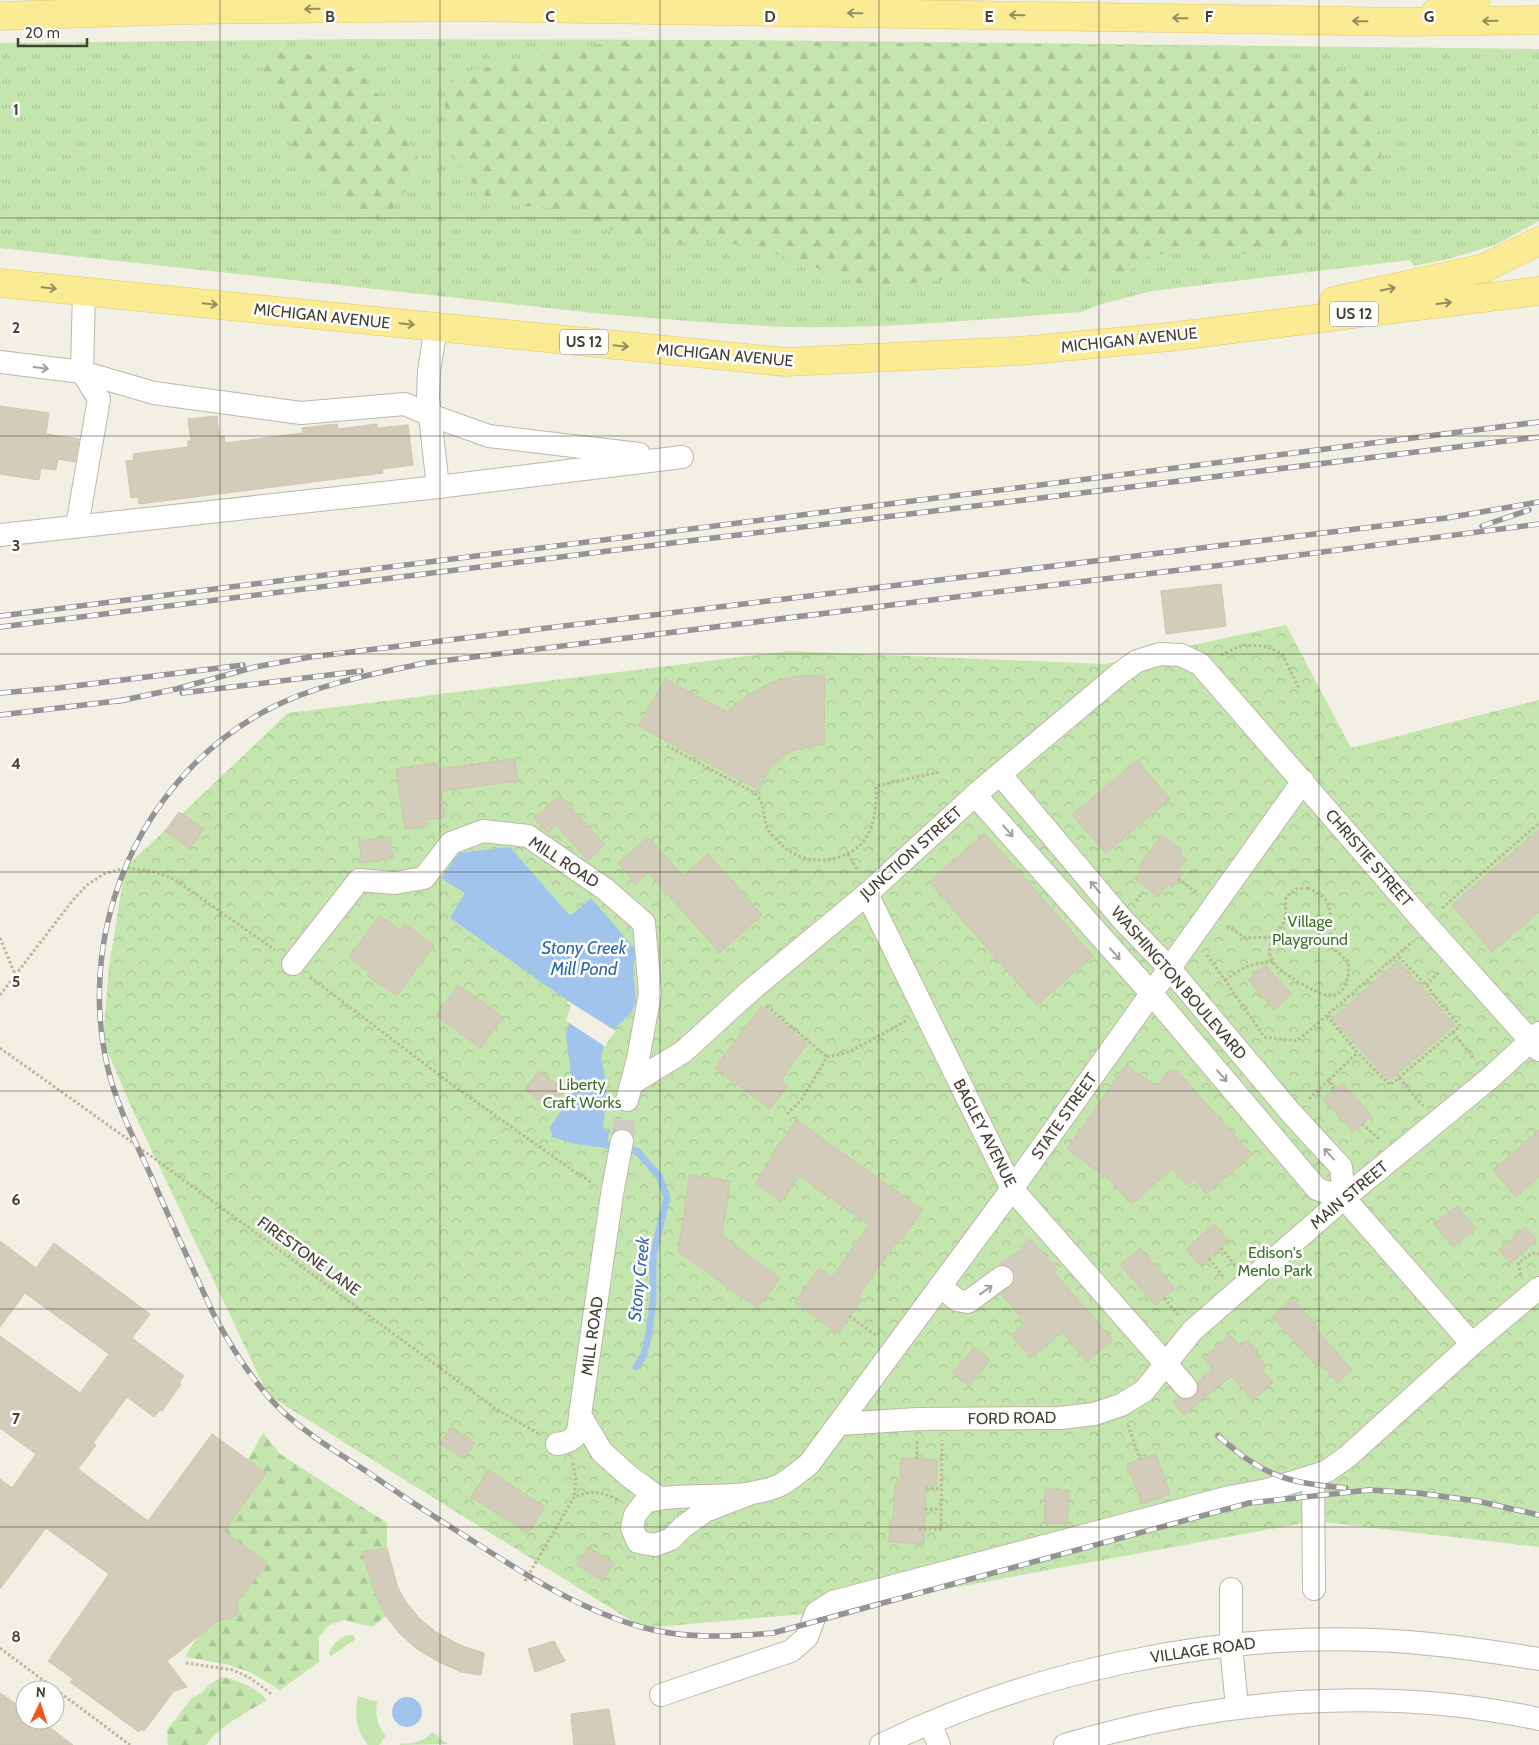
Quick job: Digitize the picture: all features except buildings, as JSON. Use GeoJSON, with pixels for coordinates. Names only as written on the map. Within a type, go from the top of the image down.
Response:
{"type":"FeatureCollection","features":[{"type":"Feature","properties":{"kind":"main road"},"geometry":{"type":"LineString","coordinates":[[1409,22],[1476,0]]}},
{"type":"Feature","properties":{"kind":"main road"},"geometry":{"type":"LineString","coordinates":[[0,16],[185,10],[468,7],[1409,22],[1539,20]]}},
{"type":"Feature","properties":{"kind":"main road"},"geometry":{"type":"LineString","coordinates":[[1169,337],[1484,268],[1539,241]]}},
{"type":"Feature","properties":{"kind":"main road","name":"MICHIGAN AVENUE"},"geometry":{"type":"LineString","coordinates":[[0,283],[785,362],[1020,351],[1169,337],[1539,291]]}},
{"type":"Feature","properties":{"kind":"street"},"geometry":{"type":"LineString","coordinates":[[77,526],[99,399],[82,372],[84,291]]}},
{"type":"Feature","properties":{"kind":"street"},"geometry":{"type":"LineString","coordinates":[[436,327],[429,371],[428,398],[438,487]]}},
{"type":"Feature","properties":{"kind":"street"},"geometry":{"type":"LineString","coordinates":[[0,362],[82,372],[154,393],[301,412],[406,404],[430,415],[489,436],[672,459],[438,487],[0,535]]}},
{"type":"Feature","properties":{"kind":"street","name":"JUNCTION STREET"},"geometry":{"type":"LineString","coordinates":[[629,1091],[683,1052],[750,991],[867,894],[975,795],[1119,674],[1137,661],[1160,654],[1181,655],[1200,664]]}},
{"type":"Feature","properties":{"kind":"street","name":"CHRISTIE STREET"},"geometry":{"type":"LineString","coordinates":[[1200,664],[1303,781],[1422,930],[1536,1041]]}},
{"type":"Feature","properties":{"kind":"street","name":"WASHINGTON BOULEVARD"},"geometry":{"type":"LineString","coordinates":[[1000,774],[1122,919],[1170,969],[1292,1114],[1341,1168],[1344,1198]]}},
{"type":"Feature","properties":{"kind":"street","name":"STATE STREET"},"geometry":{"type":"LineString","coordinates":[[749,1494],[676,1496],[645,1502],[636,1515],[632,1528],[638,1542],[655,1546],[671,1539],[683,1526],[705,1511],[749,1494],[779,1486],[809,1464],[1012,1189],[1303,781]]}},
{"type":"Feature","properties":{"kind":"street","name":"WASHINGTON BOULEVARD"},"geometry":{"type":"LineString","coordinates":[[975,795],[1151,993],[1317,1188],[1344,1198],[1472,1344]]}},
{"type":"Feature","properties":{"kind":"street","name":"MILL ROAD"},"geometry":{"type":"LineString","coordinates":[[293,964],[359,880],[395,883],[424,878],[451,842],[483,831],[528,836],[606,889],[644,923],[650,993],[638,1059],[629,1091]]}},
{"type":"Feature","properties":{"kind":"street","name":"BAGLEY AVENUE"},"geometry":{"type":"LineString","coordinates":[[867,894],[1012,1189],[1044,1240],[1167,1363],[1186,1387]]}},
{"type":"Feature","properties":{"kind":"street","name":"MAIN STREET"},"geometry":{"type":"LineString","coordinates":[[1167,1363],[1192,1330],[1344,1198],[1536,1041]]}},
{"type":"Feature","properties":{"kind":"street","name":"MILL ROAD"},"geometry":{"type":"LineString","coordinates":[[557,1444],[568,1442],[575,1438],[579,1430],[612,1194],[621,1147]]}},
{"type":"Feature","properties":{"kind":"street"},"geometry":{"type":"LineString","coordinates":[[940,1286],[957,1300],[968,1302],[1002,1277]]}},
{"type":"Feature","properties":{"kind":"street"},"geometry":{"type":"LineString","coordinates":[[661,1695],[791,1651],[807,1637],[816,1612],[833,1602],[1230,1497],[1267,1490],[1327,1471],[1347,1457],[1472,1344],[1530,1282]]}},
{"type":"Feature","properties":{"kind":"street","name":"FORD ROAD"},"geometry":{"type":"LineString","coordinates":[[839,1424],[943,1419],[1060,1418],[1094,1414],[1121,1405],[1144,1391],[1167,1363]]}},
{"type":"Feature","properties":{"kind":"street"},"geometry":{"type":"LineString","coordinates":[[580,1415],[602,1452],[630,1477],[660,1498]]}},
{"type":"Feature","properties":{"kind":"street"},"geometry":{"type":"LineString","coordinates":[[1313,1476],[1314,1588]]}},
{"type":"Feature","properties":{"kind":"street"},"geometry":{"type":"LineString","coordinates":[[1231,1589],[1231,1645],[1238,1707]]}},
{"type":"Feature","properties":{"kind":"street","name":"VILLAGE ROAD"},"geometry":{"type":"LineString","coordinates":[[881,1745],[980,1703],[1078,1674],[1135,1660],[1192,1650],[1276,1641],[1374,1640],[1431,1643],[1539,1659]]}},
{"type":"Feature","properties":{"kind":"street"},"geometry":{"type":"LineString","coordinates":[[1065,1745],[1160,1720],[1238,1707],[1301,1701],[1372,1701],[1441,1704],[1539,1719]]}},
{"type":"Feature","properties":{"kind":"street"},"geometry":{"type":"LineString","coordinates":[[930,1723],[939,1745]]}},
{"type":"Feature","properties":{"kind":"path"},"geometry":{"type":"LineString","coordinates":[[1200,664],[1242,645],[1264,646],[1282,654],[1300,688]]}},
{"type":"Feature","properties":{"kind":"path"},"geometry":{"type":"LineString","coordinates":[[667,746],[752,792],[761,799],[768,830],[780,844],[795,856],[820,861],[842,857],[861,845],[870,830],[875,815],[876,786],[939,772]]}},
{"type":"Feature","properties":{"kind":"path"},"geometry":{"type":"LineString","coordinates":[[1205,954],[1264,1037],[1297,1041],[1397,955],[1539,823]]}},
{"type":"Feature","properties":{"kind":"path"},"geometry":{"type":"LineString","coordinates":[[0,995],[73,900],[87,885],[104,874],[125,868],[152,871],[174,879],[293,964],[572,1170],[612,1194]]}},
{"type":"Feature","properties":{"kind":"path"},"geometry":{"type":"LineString","coordinates":[[1178,879],[1202,897]]}},
{"type":"Feature","properties":{"kind":"path"},"geometry":{"type":"LineString","coordinates":[[1308,888],[1317,892],[1327,902],[1331,923],[1330,946],[1348,961],[1350,970],[1344,989],[1326,996],[1276,967],[1274,962],[1270,953],[1274,936],[1284,923],[1286,897],[1296,889],[1308,888]]}},
{"type":"Feature","properties":{"kind":"path"},"geometry":{"type":"LineString","coordinates":[[1220,921],[1246,938],[1274,936]]}},
{"type":"Feature","properties":{"kind":"path"},"geometry":{"type":"LineString","coordinates":[[0,938],[15,974]]}},
{"type":"Feature","properties":{"kind":"path"},"geometry":{"type":"LineString","coordinates":[[1327,1016],[1358,1053],[1390,1086],[1460,1026],[1426,985],[1397,955]]}},
{"type":"Feature","properties":{"kind":"path"},"geometry":{"type":"LineString","coordinates":[[1225,980],[1254,963],[1274,962]]}},
{"type":"Feature","properties":{"kind":"path"},"geometry":{"type":"LineString","coordinates":[[750,991],[827,1057]]}},
{"type":"Feature","properties":{"kind":"path"},"geometry":{"type":"LineString","coordinates":[[787,1114],[802,1099],[827,1057],[849,1052],[912,1018]]}},
{"type":"Feature","properties":{"kind":"path"},"geometry":{"type":"LineString","coordinates":[[1453,1032],[1475,1060]]}},
{"type":"Feature","properties":{"kind":"path","name":"FIRESTONE LANE"},"geometry":{"type":"LineString","coordinates":[[0,1048],[136,1145],[496,1409],[566,1450],[574,1465],[576,1481],[574,1497]]}},
{"type":"Feature","properties":{"kind":"path"},"geometry":{"type":"LineString","coordinates":[[1308,1100],[1358,1053]]}},
{"type":"Feature","properties":{"kind":"path"},"geometry":{"type":"LineString","coordinates":[[1399,1078],[1423,1106]]}},
{"type":"Feature","properties":{"kind":"path"},"geometry":{"type":"LineString","coordinates":[[1329,1080],[1334,1090]]}},
{"type":"Feature","properties":{"kind":"path"},"geometry":{"type":"LineString","coordinates":[[1362,1124],[1381,1141]]}},
{"type":"Feature","properties":{"kind":"path"},"geometry":{"type":"LineString","coordinates":[[1530,1282],[1518,1263],[1532,1253],[1539,1254]]}},
{"type":"Feature","properties":{"kind":"path"},"geometry":{"type":"LineString","coordinates":[[850,1316],[895,1348]]}},
{"type":"Feature","properties":{"kind":"path"},"geometry":{"type":"LineString","coordinates":[[1121,1405],[1140,1459]]}},
{"type":"Feature","properties":{"kind":"path"},"geometry":{"type":"LineString","coordinates":[[919,1529],[940,1529],[943,1419]]}},
{"type":"Feature","properties":{"kind":"path"},"geometry":{"type":"LineString","coordinates":[[926,1488],[941,1489]]}},
{"type":"Feature","properties":{"kind":"path"},"geometry":{"type":"LineString","coordinates":[[526,1581],[574,1497],[589,1492],[605,1493],[624,1504]]}},
{"type":"Feature","properties":{"kind":"path"},"geometry":{"type":"LineString","coordinates":[[925,1509],[941,1508]]}},
{"type":"Feature","properties":{"kind":"path"},"geometry":{"type":"LineString","coordinates":[[0,1648],[130,1745]]}},
{"type":"Feature","properties":{"kind":"path"},"geometry":{"type":"LineString","coordinates":[[186,1663],[233,1670],[250,1678],[273,1695]]}},
{"type":"Feature","properties":{"kind":"green space"},"geometry":{"type":"Polygon","coordinates":[[[367,39],[743,40],[1539,49],[1539,221],[1497,244],[1452,258],[1414,266],[1410,260],[1152,291],[1098,305],[1081,312],[937,323],[829,327],[745,325],[603,314],[0,248],[0,43],[367,39]]]}},
{"type":"Feature","properties":{"kind":"green space"},"geometry":{"type":"Polygon","coordinates":[[[633,40],[1223,46],[1261,51],[1328,66],[1362,81],[1368,93],[1383,144],[1379,166],[1370,181],[1342,195],[1336,209],[1287,247],[1242,254],[1215,248],[1148,256],[1134,264],[1128,275],[1116,280],[1095,274],[1078,273],[1027,282],[961,272],[938,281],[867,286],[759,248],[715,241],[679,243],[632,236],[587,222],[573,214],[546,207],[519,206],[497,201],[478,193],[455,157],[444,102],[450,84],[474,69],[504,65],[581,47],[633,40]]]}},
{"type":"Feature","properties":{"kind":"green space"},"geometry":{"type":"Polygon","coordinates":[[[287,44],[314,57],[343,64],[357,71],[385,104],[415,151],[420,164],[420,172],[391,212],[386,216],[378,218],[365,215],[342,204],[329,195],[316,182],[290,141],[279,105],[262,67],[277,46],[287,44]]]}},
{"type":"Feature","properties":{"kind":"green space","name":"Liberty Craft Works"},"geometry":{"type":"Polygon","coordinates":[[[1286,625],[1351,748],[1539,700],[1539,1547],[1314,1521],[816,1613],[643,1628],[268,1395],[132,1109],[103,1041],[109,967],[125,868],[288,713],[789,651],[1106,664],[1286,625]]]}},
{"type":"Feature","properties":{"kind":"green space"},"geometry":{"type":"Polygon","coordinates":[[[263,1433],[280,1454],[387,1523],[387,1548],[363,1552],[375,1593],[386,1616],[372,1627],[344,1620],[329,1625],[319,1637],[319,1662],[280,1690],[250,1672],[229,1665],[186,1657],[199,1636],[209,1627],[218,1621],[238,1614],[237,1602],[267,1563],[224,1531],[266,1473],[248,1460],[263,1433]]]}},
{"type":"Feature","properties":{"kind":"green space"},"geometry":{"type":"Polygon","coordinates":[[[353,1635],[356,1639],[331,1656],[329,1653],[339,1639],[353,1635]]]}},
{"type":"Feature","properties":{"kind":"green space"},"geometry":{"type":"Polygon","coordinates":[[[222,1677],[246,1685],[257,1691],[267,1700],[226,1726],[206,1745],[168,1745],[167,1730],[192,1698],[222,1677]]]}},
{"type":"Feature","properties":{"kind":"green space"},"geometry":{"type":"Polygon","coordinates":[[[358,1696],[377,1702],[377,1720],[386,1736],[379,1745],[368,1745],[361,1734],[356,1716],[358,1696]]]}},
{"type":"Feature","properties":{"kind":"green space"},"geometry":{"type":"Polygon","coordinates":[[[432,1732],[448,1744],[400,1745],[400,1743],[418,1742],[432,1732]]]}},
{"type":"Feature","properties":{"kind":"water","name":"Stony Creek Mill Pond"},"geometry":{"type":"Polygon","coordinates":[[[510,847],[570,916],[591,898],[636,950],[633,970],[636,1002],[631,1013],[605,1040],[601,1058],[607,1085],[603,1130],[609,1131],[607,1148],[575,1144],[552,1137],[550,1127],[580,1083],[572,1082],[566,1036],[574,1005],[450,918],[465,893],[441,878],[459,853],[510,847]]]}},
{"type":"Feature","properties":{"kind":"water"},"geometry":{"type":"Polygon","coordinates":[[[407,1697],[418,1701],[422,1712],[418,1723],[407,1727],[396,1723],[392,1712],[396,1701],[407,1697]]]}},
{"type":"Feature","properties":{"kind":"pier"},"geometry":{"type":"Polygon","coordinates":[[[568,1001],[616,1031],[607,1042],[606,1047],[566,1021],[571,1006],[567,1003],[568,1001]]]}},
{"type":"Feature","properties":{"kind":"waterway","name":"Stony Creek"},"geometry":{"type":"LineString","coordinates":[[601,1139],[607,1145],[637,1151],[659,1176],[667,1197],[653,1256],[653,1301],[649,1332],[644,1355],[636,1367]]}},
{"type":"Feature","properties":{"kind":"tunnel"},"geometry":{"type":"LineString","coordinates":[[622,1141],[627,1100]]}},
{"type":"Feature","properties":{"kind":"tunnel"},"geometry":{"type":"LineString","coordinates":[[1002,1277],[1037,1246]]}},
{"type":"Feature","properties":{"kind":"railway"},"geometry":{"type":"LineString","coordinates":[[0,616],[1539,422]]}},
{"type":"Feature","properties":{"kind":"railway"},"geometry":{"type":"LineString","coordinates":[[0,627],[1539,437]]}},
{"type":"Feature","properties":{"kind":"railway"},"geometry":{"type":"LineString","coordinates":[[119,701],[176,689],[255,667],[310,657],[1446,518],[1539,502]]}},
{"type":"Feature","properties":{"kind":"railway"},"geometry":{"type":"LineString","coordinates":[[1482,526],[1529,510]]}},
{"type":"Feature","properties":{"kind":"railway"},"geometry":{"type":"LineString","coordinates":[[1539,524],[425,663],[329,685],[273,707],[227,735],[188,771],[155,813],[129,859],[111,909],[101,962],[100,1015],[108,1069],[127,1123],[213,1313],[252,1377],[271,1400],[303,1429],[326,1445],[496,1556],[576,1602],[619,1620],[674,1634],[723,1636],[773,1633],[1249,1503],[1369,1490],[1418,1493],[1477,1501],[1539,1515]]}},
{"type":"Feature","properties":{"kind":"railway"},"geometry":{"type":"LineString","coordinates":[[0,693],[58,688],[243,665]]}},
{"type":"Feature","properties":{"kind":"railway"},"geometry":{"type":"LineString","coordinates":[[182,693],[361,671]]}},
{"type":"Feature","properties":{"kind":"railway"},"geometry":{"type":"LineString","coordinates":[[0,715],[125,700]]}},
{"type":"Feature","properties":{"kind":"railway"},"geometry":{"type":"LineString","coordinates":[[1218,1436],[1243,1456],[1271,1473],[1305,1483],[1346,1488]]}},
{"type":"Feature","properties":{"kind":"park label","name":"Village Playground"},"geometry":{"type":"Point","coordinates":[1310,930]}},
{"type":"Feature","properties":{"kind":"park label","name":"Edison's Menlo Park"},"geometry":{"type":"Point","coordinates":[1275,1261]}}]}
